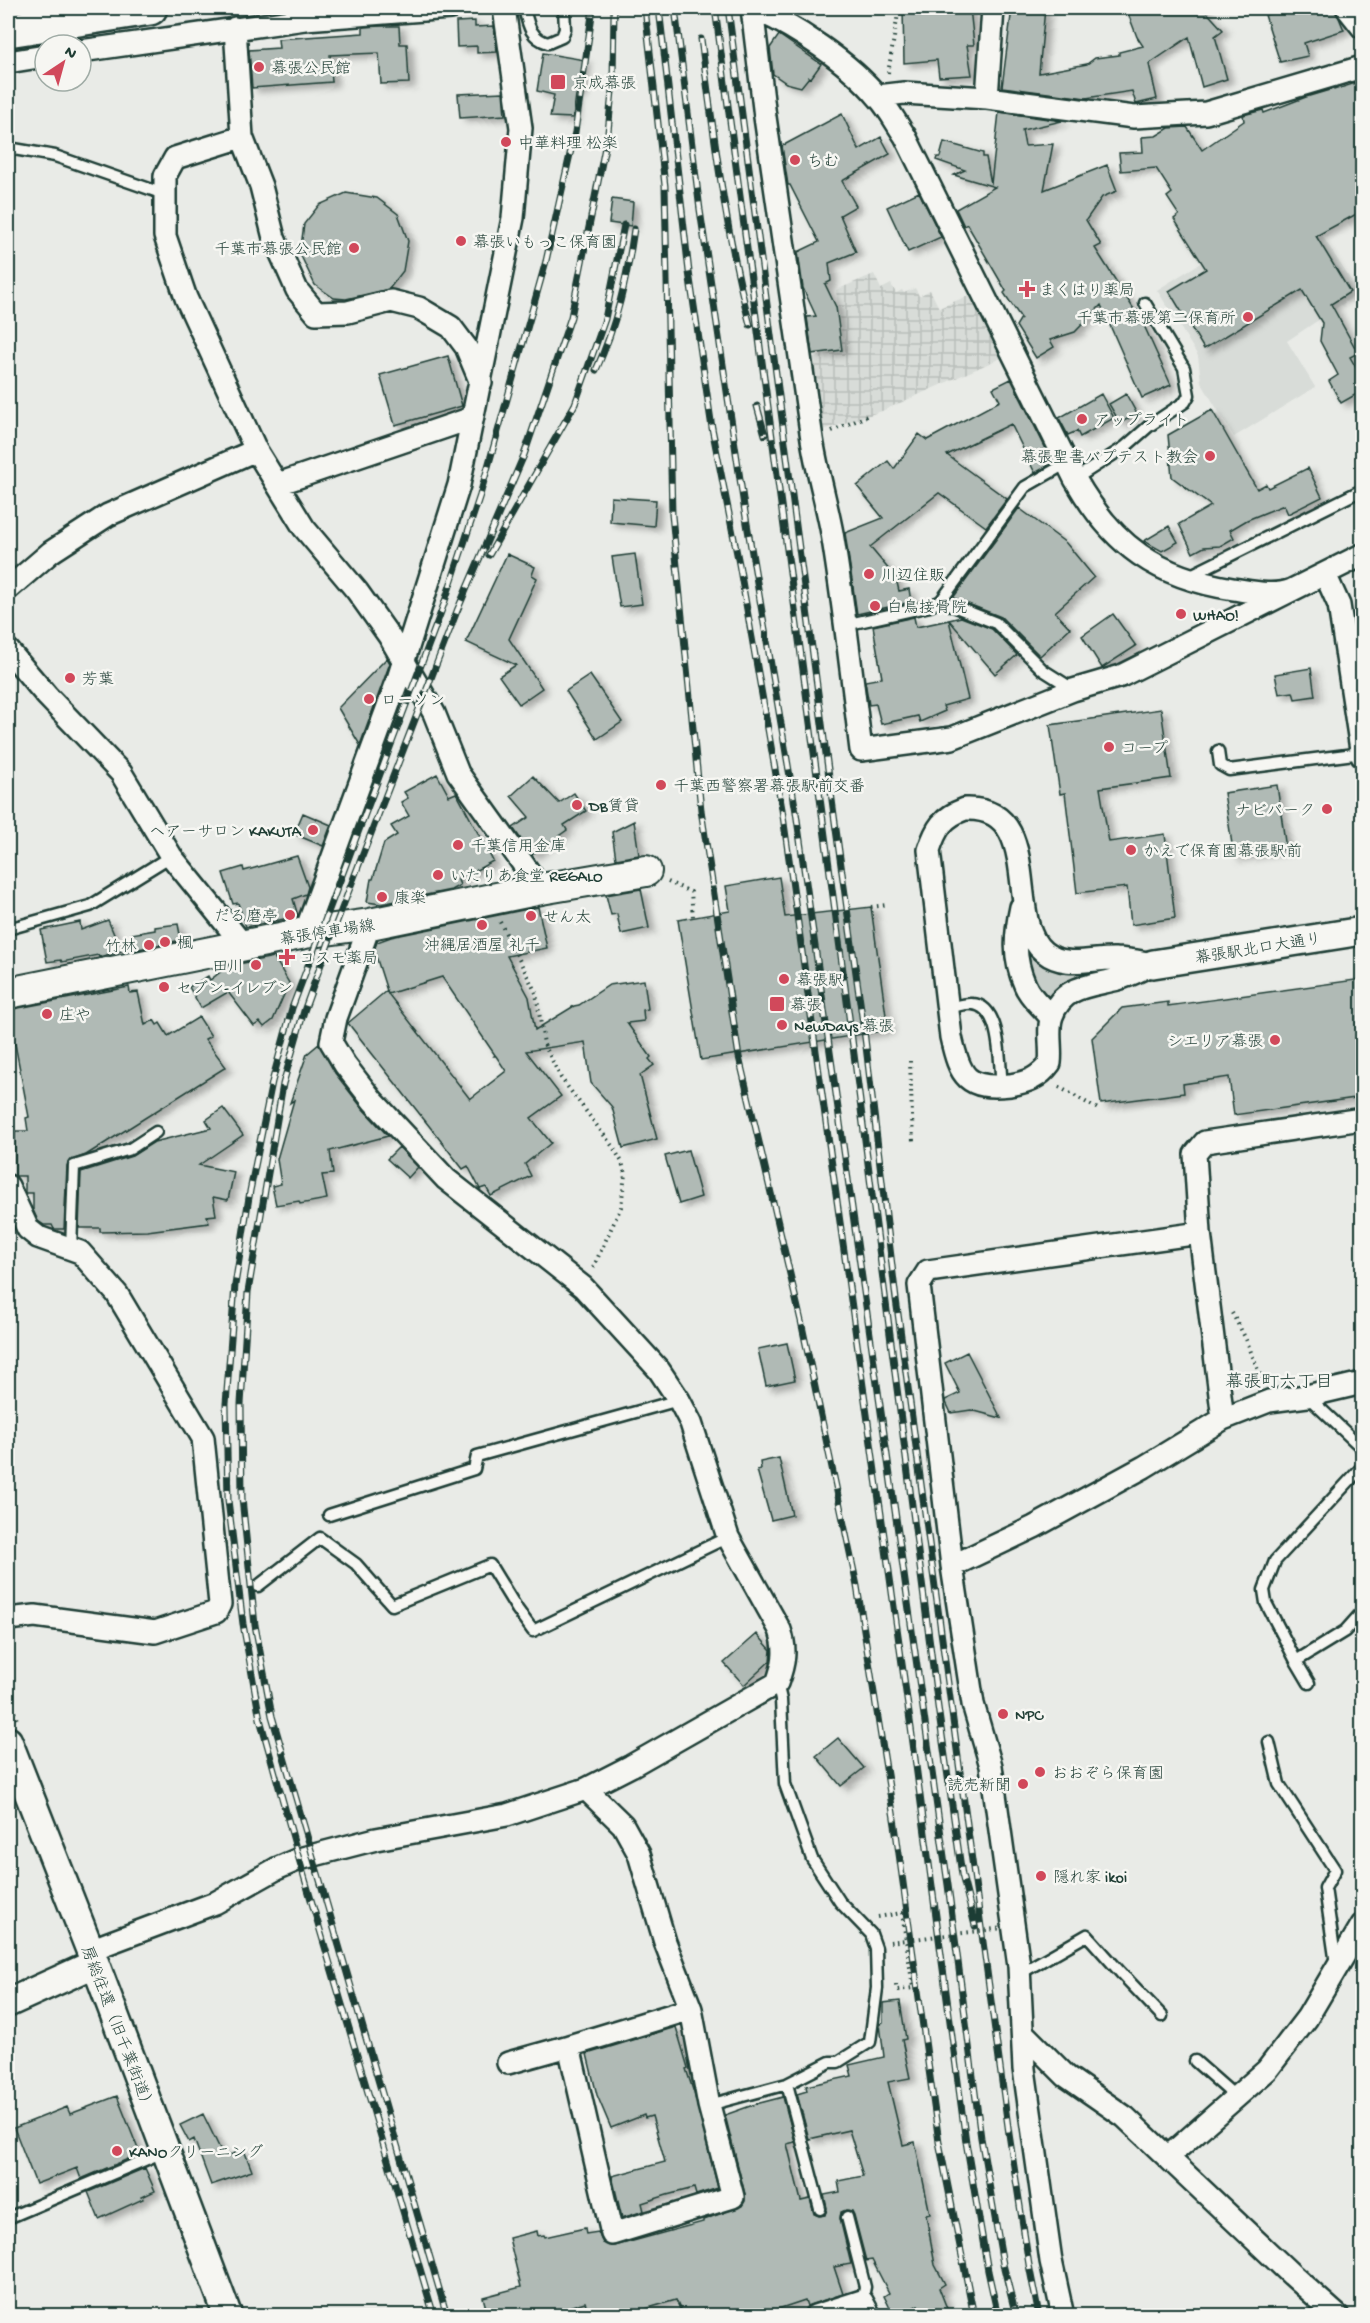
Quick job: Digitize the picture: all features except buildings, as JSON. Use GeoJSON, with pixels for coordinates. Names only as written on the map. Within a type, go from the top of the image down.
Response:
{"type":"FeatureCollection","features":[{"type":"Feature","properties":{"kind":"main road"},"geometry":{"type":"LineString","coordinates":[[8,30],[150,8]]}},
{"type":"Feature","properties":{"kind":"main road","name":"幕張停車場線"},"geometry":{"type":"LineString","coordinates":[[8,993],[305,933],[370,924],[541,889],[646,871]]}},
{"type":"Feature","properties":{"kind":"street"},"geometry":{"type":"LineString","coordinates":[[93,49],[235,28],[304,13],[450,8]]}},
{"type":"Feature","properties":{"kind":"street"},"geometry":{"type":"LineString","coordinates":[[305,933],[403,660],[459,485],[481,383],[513,218],[521,128],[504,8]]}},
{"type":"Feature","properties":{"kind":"street"},"geometry":{"type":"LineString","coordinates":[[752,8],[774,18],[831,55],[881,95],[910,147],[1071,471],[1101,521],[1123,542],[1152,563],[1185,578],[1224,588],[1258,593],[1280,593],[1292,590]]}},
{"type":"Feature","properties":{"kind":"street"},"geometry":{"type":"LineString","coordinates":[[752,8],[765,117],[816,467],[826,502],[861,750],[952,738],[1073,690],[1130,671],[1362,555]]}},
{"type":"Feature","properties":{"kind":"street"},"geometry":{"type":"LineString","coordinates":[[987,98],[993,8]]}},
{"type":"Feature","properties":{"kind":"street"},"geometry":{"type":"LineString","coordinates":[[1347,8],[1362,27]]}},
{"type":"Feature","properties":{"kind":"street"},"geometry":{"type":"LineString","coordinates":[[235,28],[242,137],[261,186],[274,238],[297,290],[316,312],[348,312],[391,301],[419,308],[451,327],[466,347],[481,383]]}},
{"type":"Feature","properties":{"kind":"street"},"geometry":{"type":"LineString","coordinates":[[8,62],[33,58]]}},
{"type":"Feature","properties":{"kind":"street"},"geometry":{"type":"LineString","coordinates":[[881,95],[904,93],[987,98],[1134,117],[1206,113],[1362,67]]}},
{"type":"Feature","properties":{"kind":"street"},"geometry":{"type":"LineString","coordinates":[[242,137],[175,158],[165,176],[165,236],[186,298],[256,450],[304,528],[357,591],[403,660],[434,713],[458,773],[541,889]]}},
{"type":"Feature","properties":{"kind":"street"},"geometry":{"type":"LineString","coordinates":[[278,484],[472,418]]}},
{"type":"Feature","properties":{"kind":"street"},"geometry":{"type":"LineString","coordinates":[[8,589],[51,552],[108,515],[256,450]]}},
{"type":"Feature","properties":{"kind":"street"},"geometry":{"type":"LineString","coordinates":[[1325,574],[1340,605],[1362,754]]}},
{"type":"Feature","properties":{"kind":"street"},"geometry":{"type":"LineString","coordinates":[[8,650],[47,696],[122,773],[171,856],[244,945]]}},
{"type":"Feature","properties":{"kind":"street"},"geometry":{"type":"LineString","coordinates":[[971,809],[989,812],[999,819],[1016,846],[1029,927],[1035,941],[1043,951],[1056,959],[1068,962],[1117,959],[1153,964],[1119,979],[1088,984],[1066,995],[1051,1018],[1050,1063],[1035,1078],[1024,1083],[989,1088],[974,1083],[957,1063],[948,1008],[929,850],[934,832],[941,822],[953,813],[971,809]]}},
{"type":"Feature","properties":{"kind":"street"},"geometry":{"type":"LineString","coordinates":[[1024,892],[1015,935],[1015,946],[1025,985],[1051,1018]]}},
{"type":"Feature","properties":{"kind":"street"},"geometry":{"type":"LineString","coordinates":[[8,2003],[92,1957],[215,1903],[298,1859],[376,1839],[507,1815],[586,1789],[777,1683],[782,1670],[785,1644],[780,1630],[729,1537],[691,1423],[659,1370],[583,1287],[446,1179],[373,1101],[345,1065],[331,1042],[336,1017],[370,924]]}},
{"type":"Feature","properties":{"kind":"street","name":"幕張駅北口大通り"},"geometry":{"type":"LineString","coordinates":[[1153,964],[1362,931]]}},
{"type":"Feature","properties":{"kind":"street"},"geometry":{"type":"LineString","coordinates":[[1223,1419],[1200,1233],[1195,1154],[1201,1145],[1210,1140],[1362,1119]]}},
{"type":"Feature","properties":{"kind":"street"},"geometry":{"type":"LineString","coordinates":[[8,1186],[28,1229],[38,1237],[80,1252],[117,1294],[203,1438],[220,1604],[216,1612],[155,1632],[35,1616],[8,1619]]}},
{"type":"Feature","properties":{"kind":"street"},"geometry":{"type":"LineString","coordinates":[[1063,2316],[1051,2261],[1024,2069],[1019,1974],[991,1766],[973,1704],[952,1566],[919,1285],[928,1271],[1200,1233]]}},
{"type":"Feature","properties":{"kind":"street"},"geometry":{"type":"LineString","coordinates":[[952,1566],[1034,1527],[1144,1467],[1223,1419],[1269,1401],[1307,1396],[1362,1383]]}},
{"type":"Feature","properties":{"kind":"street","name":"房総往還（旧千葉街道）"},"geometry":{"type":"LineString","coordinates":[[8,1741],[166,2151],[216,2311]]}},
{"type":"Feature","properties":{"kind":"street"},"geometry":{"type":"LineString","coordinates":[[569,2046],[612,2234],[733,2197],[709,2105],[691,2009],[665,1942],[639,1854],[623,1825],[586,1789]]}},
{"type":"Feature","properties":{"kind":"street"},"geometry":{"type":"LineString","coordinates":[[1168,2157],[1267,2070],[1307,2018],[1362,1925]]}},
{"type":"Feature","properties":{"kind":"street"},"geometry":{"type":"LineString","coordinates":[[508,2063],[691,2009]]}},
{"type":"Feature","properties":{"kind":"street"},"geometry":{"type":"LineString","coordinates":[[1023,2033],[1066,2076],[1125,2117],[1338,2316]]}},
{"type":"Feature","properties":{"kind":"street"},"geometry":{"type":"LineString","coordinates":[[815,2316],[866,2308]]}},
{"type":"Feature","properties":{"kind":"lane"},"geometry":{"type":"LineString","coordinates":[[524,8],[531,32],[536,38],[548,43],[562,37],[565,29],[564,8]]}},
{"type":"Feature","properties":{"kind":"lane"},"geometry":{"type":"LineString","coordinates":[[8,148],[55,156],[164,194]]}},
{"type":"Feature","properties":{"kind":"lane"},"geometry":{"type":"LineString","coordinates":[[845,625],[930,606],[941,601],[1025,487],[1071,471],[1125,447],[1149,426],[1185,402],[1189,395],[1184,368],[1145,303]]}},
{"type":"Feature","properties":{"kind":"lane"},"geometry":{"type":"LineString","coordinates":[[1185,578],[1362,490]]}},
{"type":"Feature","properties":{"kind":"lane"},"geometry":{"type":"LineString","coordinates":[[941,601],[996,623],[1043,670],[1073,690]]}},
{"type":"Feature","properties":{"kind":"lane"},"geometry":{"type":"LineString","coordinates":[[1218,751],[1220,765],[1229,770],[1362,754]]}},
{"type":"Feature","properties":{"kind":"lane"},"geometry":{"type":"LineString","coordinates":[[8,930],[90,906],[171,856]]}},
{"type":"Feature","properties":{"kind":"lane"},"geometry":{"type":"LineString","coordinates":[[948,1008],[972,1004],[982,1007],[991,1014],[995,1024],[1002,1086]]}},
{"type":"Feature","properties":{"kind":"lane"},"geometry":{"type":"LineString","coordinates":[[71,1249],[74,1166],[130,1149],[156,1132]]}},
{"type":"Feature","properties":{"kind":"lane"},"geometry":{"type":"LineString","coordinates":[[1307,1396],[1362,1448]]}},
{"type":"Feature","properties":{"kind":"lane"},"geometry":{"type":"LineString","coordinates":[[329,1515],[474,1469],[477,1456],[679,1400]]}},
{"type":"Feature","properties":{"kind":"lane"},"geometry":{"type":"LineString","coordinates":[[1309,1683],[1266,1603],[1264,1590],[1275,1561],[1362,1467]]}},
{"type":"Feature","properties":{"kind":"lane"},"geometry":{"type":"LineString","coordinates":[[258,1586],[320,1538],[356,1564],[392,1605],[490,1564],[533,1631],[729,1537]]}},
{"type":"Feature","properties":{"kind":"lane"},"geometry":{"type":"LineString","coordinates":[[1296,1661],[1345,1631],[1362,1612]]}},
{"type":"Feature","properties":{"kind":"lane"},"geometry":{"type":"LineString","coordinates":[[709,2105],[787,2084],[830,2062],[838,2062],[870,2042],[877,1988],[876,1948],[872,1934],[840,1902],[812,1859],[785,1784],[781,1700],[777,1683]]}},
{"type":"Feature","properties":{"kind":"lane"},"geometry":{"type":"LineString","coordinates":[[1269,1742],[1279,1784],[1335,1870],[1325,1888],[1337,1967]]}},
{"type":"Feature","properties":{"kind":"lane"},"geometry":{"type":"LineString","coordinates":[[1019,1974],[1087,1935],[1162,2016]]}},
{"type":"Feature","properties":{"kind":"lane"},"geometry":{"type":"LineString","coordinates":[[1196,2061],[1237,2098]]}},
{"type":"Feature","properties":{"kind":"lane"},"geometry":{"type":"LineString","coordinates":[[787,2084],[820,2209]]}},
{"type":"Feature","properties":{"kind":"lane"},"geometry":{"type":"LineString","coordinates":[[8,2218],[166,2151]]}},
{"type":"Feature","properties":{"kind":"lane"},"geometry":{"type":"LineString","coordinates":[[847,2217],[865,2287],[866,2308]]}},
{"type":"Feature","properties":{"kind":"path"},"geometry":{"type":"LineString","coordinates":[[881,95],[899,8]]}},
{"type":"Feature","properties":{"kind":"path"},"geometry":{"type":"LineString","coordinates":[[812,439],[867,416]]}},
{"type":"Feature","properties":{"kind":"path"},"geometry":{"type":"LineString","coordinates":[[646,871],[691,892],[693,917]]}},
{"type":"Feature","properties":{"kind":"path"},"geometry":{"type":"LineString","coordinates":[[491,901],[507,939],[536,993],[544,1044],[561,1078],[613,1147],[622,1162],[625,1173],[621,1207],[606,1243],[583,1287]]}},
{"type":"Feature","properties":{"kind":"path"},"geometry":{"type":"LineString","coordinates":[[871,907],[887,905]]}},
{"type":"Feature","properties":{"kind":"path"},"geometry":{"type":"LineString","coordinates":[[910,1061],[913,1142]]}},
{"type":"Feature","properties":{"kind":"path"},"geometry":{"type":"LineString","coordinates":[[1059,1087],[1098,1110]]}},
{"type":"Feature","properties":{"kind":"path"},"geometry":{"type":"LineString","coordinates":[[1207,1286],[1234,1315],[1246,1339],[1269,1401]]}},
{"type":"Feature","properties":{"kind":"path"},"geometry":{"type":"LineString","coordinates":[[880,1927],[878,1917],[902,1913],[913,1988],[897,1990],[895,1978]]}},
{"type":"Feature","properties":{"kind":"path"},"geometry":{"type":"LineString","coordinates":[[890,1942],[1003,1928]]}},
{"type":"Feature","properties":{"kind":"path"},"geometry":{"type":"LineString","coordinates":[[181,2316],[216,2311]]}},
{"type":"Feature","properties":{"kind":"shaded area","name":"千葉市幕張第二保育所"},"geometry":{"type":"Polygon","coordinates":[[[1300,201],[1359,293],[1287,341],[1315,387],[1234,437],[1201,382],[1198,356],[1157,290],[1300,201]]]}},
{"type":"Feature","properties":{"kind":"shaded area"},"geometry":{"type":"Polygon","coordinates":[[[874,274],[881,289],[891,284],[896,293],[902,290],[904,293],[915,288],[919,296],[930,290],[939,308],[972,294],[1003,357],[882,411],[820,431],[809,358],[843,351],[836,290],[874,274]]]}},
{"type":"Feature","properties":{"kind":"shaded area"},"geometry":{"type":"Polygon","coordinates":[[[1030,945],[1121,972],[1084,977],[1071,985],[1056,1000],[1041,992],[1033,980],[1026,949],[1030,945]]]}},
{"type":"Feature","properties":{"kind":"railway"},"geometry":{"type":"LineString","coordinates":[[434,2316],[260,1719],[243,1624],[228,1500],[226,1404],[235,1285],[250,1191],[272,1082],[292,1008],[444,604],[480,495],[546,261],[575,132],[593,8]]}},
{"type":"Feature","properties":{"kind":"railway"},"geometry":{"type":"LineString","coordinates":[[447,2316],[272,1716],[255,1625],[242,1498],[241,1404],[248,1292],[283,1084],[304,1011],[457,611],[524,455],[571,317],[608,132],[613,81],[614,8]]}},
{"type":"Feature","properties":{"kind":"railway"},"geometry":{"type":"LineString","coordinates":[[645,8],[665,186],[672,515],[701,810],[739,1057],[801,1321],[857,1586],[895,1825],[939,2142],[974,2316]]}},
{"type":"Feature","properties":{"kind":"railway"},"geometry":{"type":"LineString","coordinates":[[659,8],[689,272],[712,428],[739,564],[782,809],[911,1728],[966,2142],[998,2316]]}},
{"type":"Feature","properties":{"kind":"railway"},"geometry":{"type":"LineString","coordinates":[[675,8],[700,210],[744,506],[796,812],[948,1885],[981,2138],[1003,2264],[1016,2316]]}},
{"type":"Feature","properties":{"kind":"railway"},"geometry":{"type":"LineString","coordinates":[[715,8],[938,1707],[962,1875],[975,1926]]}},
{"type":"Feature","properties":{"kind":"railway"},"geometry":{"type":"LineString","coordinates":[[728,8],[865,1038],[896,1299],[1009,2134],[1039,2316]]}},
{"type":"Feature","properties":{"kind":"railway"},"geometry":{"type":"LineString","coordinates":[[701,39],[727,218],[750,325]]}},
{"type":"Feature","properties":{"kind":"railway"},"geometry":{"type":"LineString","coordinates":[[489,555],[575,404],[605,319],[624,225]]}},
{"type":"Feature","properties":{"kind":"railway"},"geometry":{"type":"LineString","coordinates":[[596,370],[620,301],[634,229]]}},
{"type":"Feature","properties":{"kind":"railway"},"geometry":{"type":"LineString","coordinates":[[757,406],[765,435]]}},
{"type":"Feature","properties":{"kind":"place","name":"幕張公民館"},"geometry":{"type":"Point","coordinates":[259,67]}},
{"type":"Feature","properties":{"kind":"place","name":"京成幕張"},"geometry":{"type":"Point","coordinates":[558,82]}},
{"type":"Feature","properties":{"kind":"place","name":"中華料理 松楽"},"geometry":{"type":"Point","coordinates":[506,142]}},
{"type":"Feature","properties":{"kind":"place","name":"ちむ"},"geometry":{"type":"Point","coordinates":[795,160]}},
{"type":"Feature","properties":{"kind":"place","name":"幕張いもっこ保育園"},"geometry":{"type":"Point","coordinates":[461,241]}},
{"type":"Feature","properties":{"kind":"place","name":"千葉市幕張公民館"},"geometry":{"type":"Point","coordinates":[354,248]}},
{"type":"Feature","properties":{"kind":"place","name":"まくはり薬局"},"geometry":{"type":"Point","coordinates":[1027,289]}},
{"type":"Feature","properties":{"kind":"place","name":"千葉市幕張第二保育所"},"geometry":{"type":"Point","coordinates":[1248,317]}},
{"type":"Feature","properties":{"kind":"place","name":"アップライト"},"geometry":{"type":"Point","coordinates":[1082,419]}},
{"type":"Feature","properties":{"kind":"place","name":"幕張聖書バプテスト教会"},"geometry":{"type":"Point","coordinates":[1210,456]}},
{"type":"Feature","properties":{"kind":"place","name":"川辺住販"},"geometry":{"type":"Point","coordinates":[869,574]}},
{"type":"Feature","properties":{"kind":"place","name":"白鳥接骨院"},"geometry":{"type":"Point","coordinates":[875,606]}},
{"type":"Feature","properties":{"kind":"place","name":"WHAO!"},"geometry":{"type":"Point","coordinates":[1181,614]}},
{"type":"Feature","properties":{"kind":"place","name":"芳葉"},"geometry":{"type":"Point","coordinates":[70,678]}},
{"type":"Feature","properties":{"kind":"place","name":"ローソン"},"geometry":{"type":"Point","coordinates":[369,699]}},
{"type":"Feature","properties":{"kind":"place","name":"コープ"},"geometry":{"type":"Point","coordinates":[1109,747]}},
{"type":"Feature","properties":{"kind":"place","name":"千葉西警察署幕張駅前交番"},"geometry":{"type":"Point","coordinates":[661,785]}},
{"type":"Feature","properties":{"kind":"place","name":"DB賃貸"},"geometry":{"type":"Point","coordinates":[577,805]}},
{"type":"Feature","properties":{"kind":"place","name":"ナビパーク"},"geometry":{"type":"Point","coordinates":[1327,809]}},
{"type":"Feature","properties":{"kind":"place","name":"ヘアーサロン KAKUTA"},"geometry":{"type":"Point","coordinates":[313,830]}},
{"type":"Feature","properties":{"kind":"place","name":"千葉信用金庫"},"geometry":{"type":"Point","coordinates":[458,845]}},
{"type":"Feature","properties":{"kind":"place","name":"かえで保育園幕張駅前"},"geometry":{"type":"Point","coordinates":[1131,850]}},
{"type":"Feature","properties":{"kind":"place","name":"いたりあ食堂 REGALO"},"geometry":{"type":"Point","coordinates":[438,875]}},
{"type":"Feature","properties":{"kind":"place","name":"康楽"},"geometry":{"type":"Point","coordinates":[382,897]}},
{"type":"Feature","properties":{"kind":"place","name":"だる磨亭"},"geometry":{"type":"Point","coordinates":[290,915]}},
{"type":"Feature","properties":{"kind":"place","name":"せん太"},"geometry":{"type":"Point","coordinates":[531,916]}},
{"type":"Feature","properties":{"kind":"place","name":"沖縄居酒屋 礼千"},"geometry":{"type":"Point","coordinates":[482,925]}},
{"type":"Feature","properties":{"kind":"place","name":"楓"},"geometry":{"type":"Point","coordinates":[165,942]}},
{"type":"Feature","properties":{"kind":"place","name":"竹林"},"geometry":{"type":"Point","coordinates":[149,945]}},
{"type":"Feature","properties":{"kind":"place","name":"コスモ薬局"},"geometry":{"type":"Point","coordinates":[287,957]}},
{"type":"Feature","properties":{"kind":"place","name":"田川"},"geometry":{"type":"Point","coordinates":[256,965]}},
{"type":"Feature","properties":{"kind":"place","name":"幕張駅"},"geometry":{"type":"Point","coordinates":[784,979]}},
{"type":"Feature","properties":{"kind":"place","name":"セブン-イレブン"},"geometry":{"type":"Point","coordinates":[164,987]}},
{"type":"Feature","properties":{"kind":"place","name":"幕張"},"geometry":{"type":"Point","coordinates":[777,1004]}},
{"type":"Feature","properties":{"kind":"place","name":"庄や"},"geometry":{"type":"Point","coordinates":[47,1014]}},
{"type":"Feature","properties":{"kind":"place","name":"NewDays 幕張"},"geometry":{"type":"Point","coordinates":[782,1025]}},
{"type":"Feature","properties":{"kind":"place","name":"シエリア幕張"},"geometry":{"type":"Point","coordinates":[1275,1040]}},
{"type":"Feature","properties":{"kind":"place","name":"NPC"},"geometry":{"type":"Point","coordinates":[1003,1714]}},
{"type":"Feature","properties":{"kind":"place","name":"おおぞら保育園"},"geometry":{"type":"Point","coordinates":[1040,1772]}},
{"type":"Feature","properties":{"kind":"place","name":"読売新聞"},"geometry":{"type":"Point","coordinates":[1023,1784]}},
{"type":"Feature","properties":{"kind":"place","name":"隠れ家 ikoi"},"geometry":{"type":"Point","coordinates":[1041,1876]}},
{"type":"Feature","properties":{"kind":"place","name":"KANOクリーニング"},"geometry":{"type":"Point","coordinates":[117,2151]}},
{"type":"Feature","properties":{"kind":"district","name":"幕張町六丁目"},"geometry":{"type":"Point","coordinates":[1279,1381]}}]}
